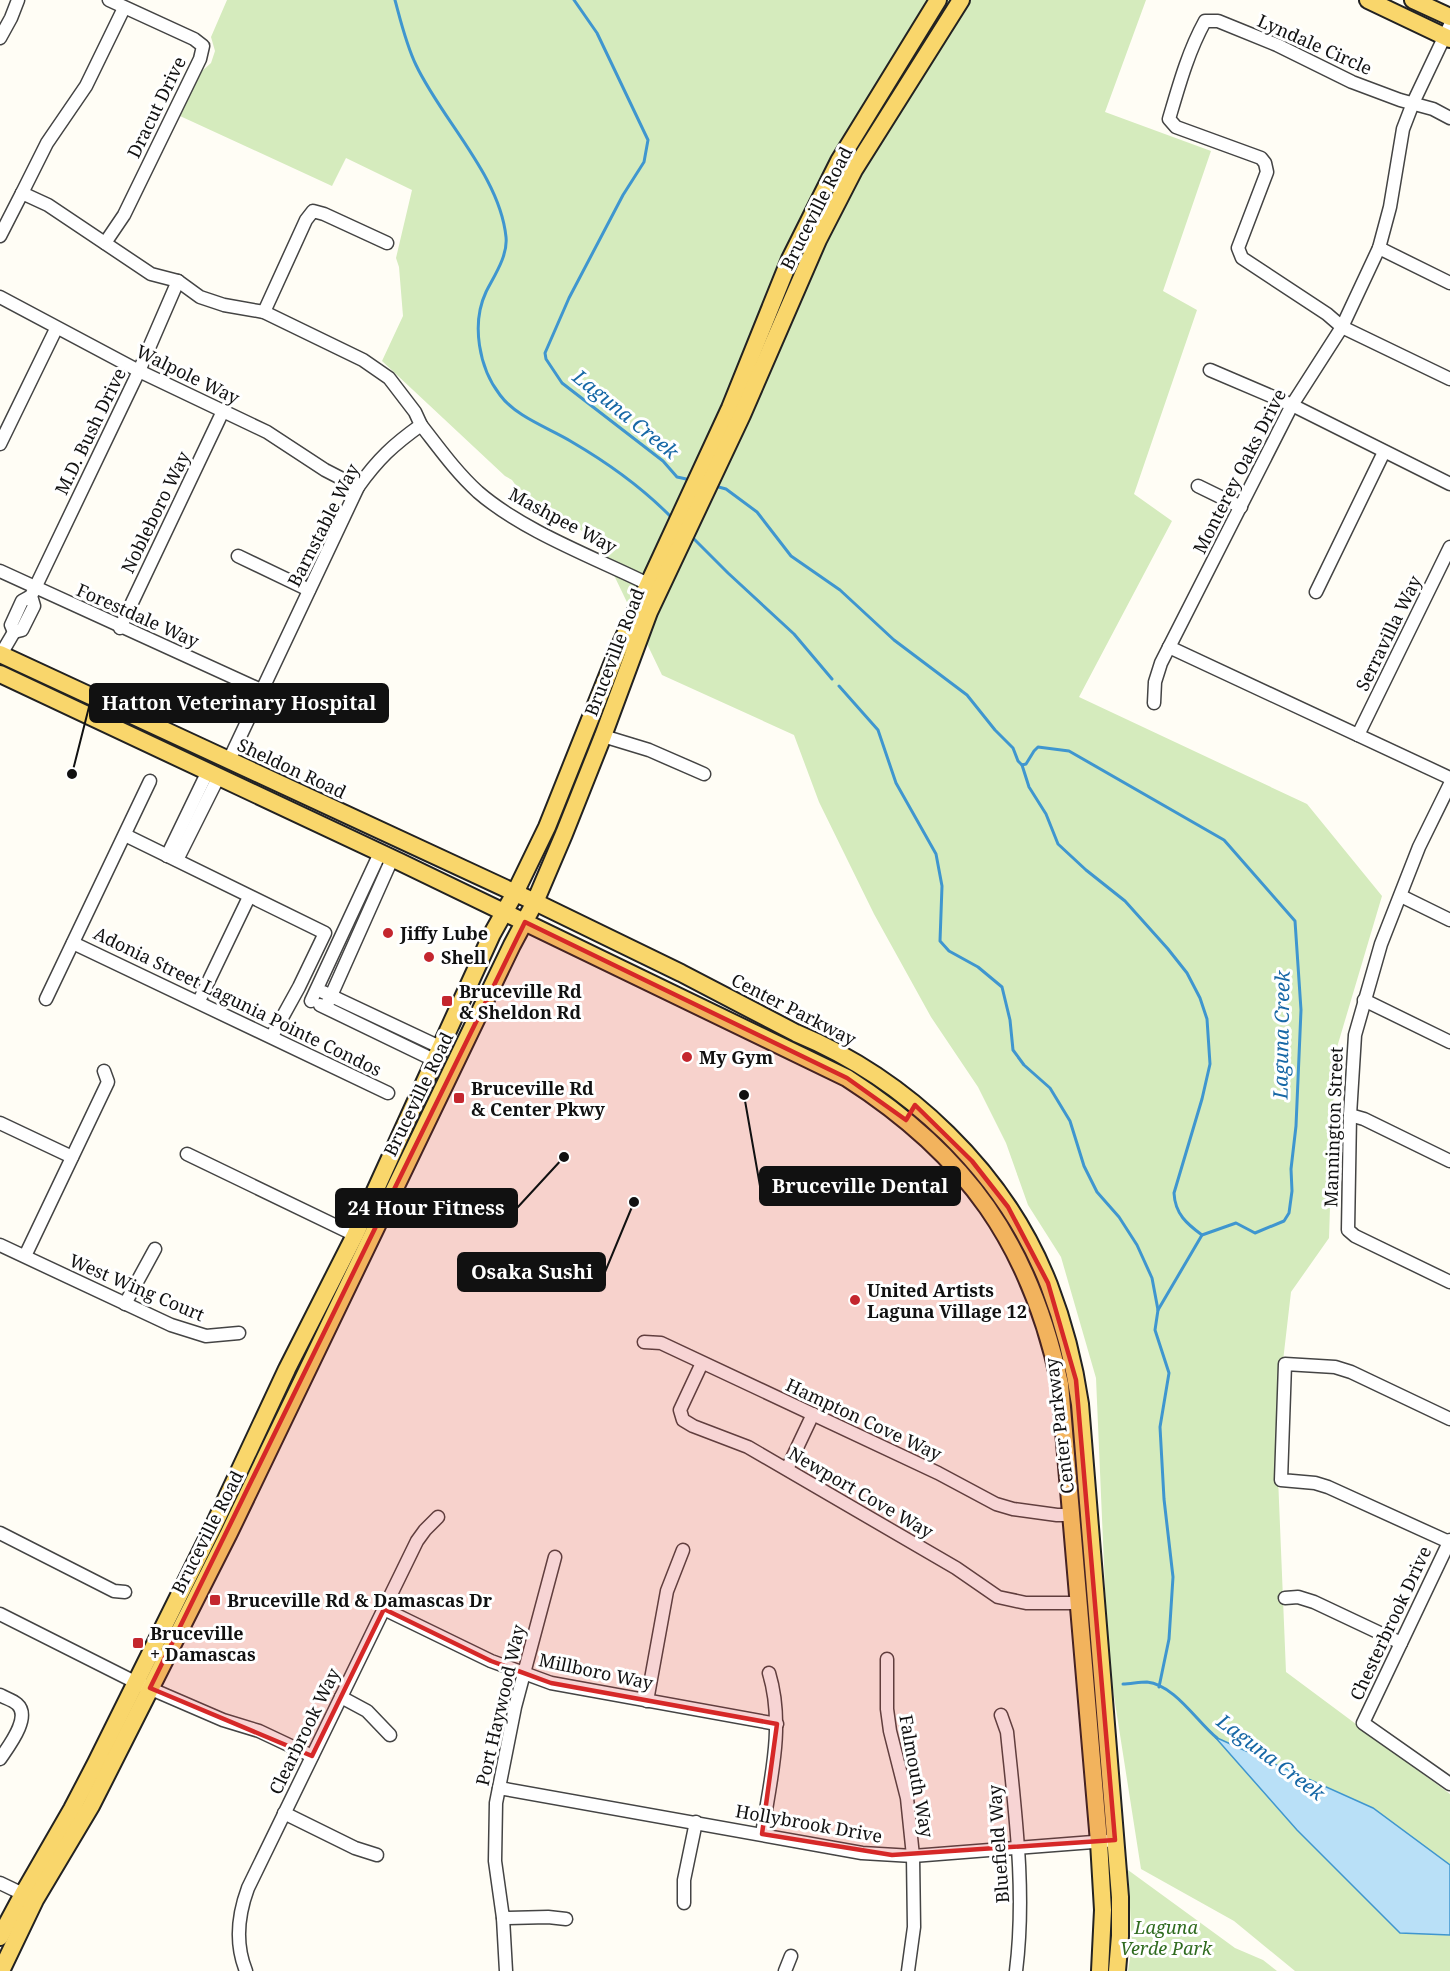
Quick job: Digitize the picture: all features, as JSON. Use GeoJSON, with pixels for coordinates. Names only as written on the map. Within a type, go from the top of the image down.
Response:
{"type":"FeatureCollection","features":[{"type":"Feature","properties":{"kind":"main road","name":"Bruceville Road"},"geometry":{"type":"LineString","coordinates":[[710,468],[730,408],[790,259],[839,160],[938,0]]}},
{"type":"Feature","properties":{"kind":"main road","name":"Bruceville Road"},"geometry":{"type":"LineString","coordinates":[[0,1937],[239,1513],[535,902],[603,736],[665,561],[710,468],[742,415],[818,240],[866,151],[961,0]]}},
{"type":"Feature","properties":{"kind":"main road"},"geometry":{"type":"LineString","coordinates":[[1368,0],[1448,34]]}},
{"type":"Feature","properties":{"kind":"main road"},"geometry":{"type":"LineString","coordinates":[[1413,0],[1450,16]]}},
{"type":"Feature","properties":{"kind":"main road","name":"Bruceville Road"},"geometry":{"type":"LineString","coordinates":[[1,1971],[35,1900],[91,1806],[214,1525],[287,1369],[355,1235],[492,934],[547,827],[617,651],[648,584],[665,561]]}},
{"type":"Feature","properties":{"kind":"main road","name":"Sheldon Road"},"geometry":{"type":"LineString","coordinates":[[0,655],[535,902]]}},
{"type":"Feature","properties":{"kind":"main road"},"geometry":{"type":"LineString","coordinates":[[0,674],[214,773],[525,922]]}},
{"type":"Feature","properties":{"kind":"main road","name":"Center Parkway"},"geometry":{"type":"LineString","coordinates":[[535,902],[815,1041],[886,1082],[909,1100],[965,1153],[1008,1207],[1024,1233],[1048,1283],[1068,1342],[1081,1415],[1107,1841],[1100,1971]]}},
{"type":"Feature","properties":{"kind":"main road","name":"Center Parkway"},"geometry":{"type":"LineString","coordinates":[[525,922],[847,1078],[906,1120],[945,1155],[984,1202],[1012,1245],[1035,1293],[1045,1322],[1060,1383],[1080,1603],[1107,1841],[1120,1897],[1117,1971]]}},
{"type":"Feature","properties":{"kind":"main road"},"geometry":{"type":"LineString","coordinates":[[730,1021],[735,1016],[741,1017],[762,1026],[796,1033]]}},
{"type":"Feature","properties":{"kind":"main road"},"geometry":{"type":"LineString","coordinates":[[406,1166],[403,1154],[427,1098],[428,1077]]}},
{"type":"Feature","properties":{"kind":"street"},"geometry":{"type":"LineString","coordinates":[[0,38],[18,0]]}},
{"type":"Feature","properties":{"kind":"street","name":"Dracut Drive"},"geometry":{"type":"LineString","coordinates":[[105,243],[124,215],[200,59],[203,46],[194,39],[109,0]]}},
{"type":"Feature","properties":{"kind":"street"},"geometry":{"type":"LineString","coordinates":[[0,236],[46,144],[86,86],[124,8]]}},
{"type":"Feature","properties":{"kind":"street","name":"Lyndale Circle"},"geometry":{"type":"LineString","coordinates":[[1342,327],[1328,314],[1242,258],[1238,248],[1267,172],[1265,163],[1261,158],[1176,127],[1169,119],[1182,77],[1205,21],[1218,21],[1277,45],[1352,82],[1413,103]]}},
{"type":"Feature","properties":{"kind":"street","name":"Monterey Oaks Drive"},"geometry":{"type":"LineString","coordinates":[[1155,703],[1155,682],[1161,663],[1292,405],[1342,327],[1379,248],[1390,207],[1403,129],[1413,103],[1448,34]]}},
{"type":"Feature","properties":{"kind":"street"},"geometry":{"type":"LineString","coordinates":[[1413,103],[1433,109],[1450,118]]}},
{"type":"Feature","properties":{"kind":"street"},"geometry":{"type":"LineString","coordinates":[[22,192],[48,205],[151,274],[178,281],[200,297],[224,305],[264,312],[378,369],[402,392],[421,425]]}},
{"type":"Feature","properties":{"kind":"street"},"geometry":{"type":"LineString","coordinates":[[264,312],[306,220],[313,211],[387,243]]}},
{"type":"Feature","properties":{"kind":"street"},"geometry":{"type":"LineString","coordinates":[[1379,248],[1450,283]]}},
{"type":"Feature","properties":{"kind":"street","name":"M.D. Bush Drive"},"geometry":{"type":"LineString","coordinates":[[0,655],[14,632],[11,625],[22,601],[33,592],[139,371],[178,281]]}},
{"type":"Feature","properties":{"kind":"street","name":"Walpole Way"},"geometry":{"type":"LineString","coordinates":[[0,297],[56,329],[139,371],[267,432],[325,470],[358,487]]}},
{"type":"Feature","properties":{"kind":"street"},"geometry":{"type":"LineString","coordinates":[[1342,327],[1450,379]]}},
{"type":"Feature","properties":{"kind":"street"},"geometry":{"type":"LineString","coordinates":[[0,444],[56,329]]}},
{"type":"Feature","properties":{"kind":"street"},"geometry":{"type":"LineString","coordinates":[[1210,370],[1292,405],[1450,484]]}},
{"type":"Feature","properties":{"kind":"street","name":"Nobleboro Way"},"geometry":{"type":"LineString","coordinates":[[120,628],[224,411]]}},
{"type":"Feature","properties":{"kind":"street","name":"Barnstable Way"},"geometry":{"type":"LineString","coordinates":[[229,760],[358,487],[378,460],[394,444],[421,425]]}},
{"type":"Feature","properties":{"kind":"street","name":"Mashpee Way"},"geometry":{"type":"LineString","coordinates":[[421,425],[461,475],[498,508],[538,531],[648,584]]}},
{"type":"Feature","properties":{"kind":"street"},"geometry":{"type":"LineString","coordinates":[[1316,592],[1384,452]]}},
{"type":"Feature","properties":{"kind":"street"},"geometry":{"type":"LineString","coordinates":[[1198,486],[1241,507]]}},
{"type":"Feature","properties":{"kind":"street","name":"Serravilla Way"},"geometry":{"type":"LineString","coordinates":[[1358,735],[1450,547]]}},
{"type":"Feature","properties":{"kind":"street"},"geometry":{"type":"LineString","coordinates":[[238,556],[309,590]]}},
{"type":"Feature","properties":{"kind":"street","name":"Forestdale Way"},"geometry":{"type":"LineString","coordinates":[[0,571],[33,592],[261,690]]}},
{"type":"Feature","properties":{"kind":"street"},"geometry":{"type":"LineString","coordinates":[[1169,647],[1450,778]]}},
{"type":"Feature","properties":{"kind":"street"},"geometry":{"type":"LineString","coordinates":[[603,736],[653,752],[704,774]]}},
{"type":"Feature","properties":{"kind":"street"},"geometry":{"type":"LineString","coordinates":[[172,858],[214,773]]}},
{"type":"Feature","properties":{"kind":"street"},"geometry":{"type":"LineString","coordinates":[[46,999],[150,781]]}},
{"type":"Feature","properties":{"kind":"street","name":"Mannington Street"},"geometry":{"type":"LineString","coordinates":[[1450,784],[1423,838],[1381,944],[1364,1000],[1353,1051],[1348,1230],[1355,1236],[1450,1282]]}},
{"type":"Feature","properties":{"kind":"street"},"geometry":{"type":"LineString","coordinates":[[124,835],[324,933],[299,987],[272,1036]]}},
{"type":"Feature","properties":{"kind":"street"},"geometry":{"type":"LineString","coordinates":[[314,995],[386,856]]}},
{"type":"Feature","properties":{"kind":"street"},"geometry":{"type":"LineString","coordinates":[[326,1008],[386,856]]}},
{"type":"Feature","properties":{"kind":"street"},"geometry":{"type":"LineString","coordinates":[[1401,896],[1450,920]]}},
{"type":"Feature","properties":{"kind":"street"},"geometry":{"type":"LineString","coordinates":[[199,1001],[249,897]]}},
{"type":"Feature","properties":{"kind":"street","name":"Adonia Street Lagunia Pointe Condos"},"geometry":{"type":"LineString","coordinates":[[73,943],[388,1092]]}},
{"type":"Feature","properties":{"kind":"street"},"geometry":{"type":"LineString","coordinates":[[299,987],[314,995],[326,1008],[439,1054]]}},
{"type":"Feature","properties":{"kind":"street"},"geometry":{"type":"LineString","coordinates":[[314,995],[331,995],[439,1054]]}},
{"type":"Feature","properties":{"kind":"street"},"geometry":{"type":"LineString","coordinates":[[1364,1000],[1450,1042]]}},
{"type":"Feature","properties":{"kind":"street"},"geometry":{"type":"LineString","coordinates":[[25,1256],[108,1082],[104,1071]]}},
{"type":"Feature","properties":{"kind":"street"},"geometry":{"type":"LineString","coordinates":[[892,1110],[909,1100]]}},
{"type":"Feature","properties":{"kind":"street"},"geometry":{"type":"LineString","coordinates":[[906,1120],[909,1100]]}},
{"type":"Feature","properties":{"kind":"street"},"geometry":{"type":"LineString","coordinates":[[1350,1115],[1364,1119],[1450,1161]]}},
{"type":"Feature","properties":{"kind":"street"},"geometry":{"type":"LineString","coordinates":[[0,1123],[72,1157]]}},
{"type":"Feature","properties":{"kind":"street"},"geometry":{"type":"LineString","coordinates":[[188,1154],[355,1235]]}},
{"type":"Feature","properties":{"kind":"street","name":"West Wing Court"},"geometry":{"type":"LineString","coordinates":[[0,1245],[171,1325],[206,1336],[239,1333]]}},
{"type":"Feature","properties":{"kind":"street"},"geometry":{"type":"LineString","coordinates":[[125,1304],[155,1249]]}},
{"type":"Feature","properties":{"kind":"street","name":"Hampton Cove Way"},"geometry":{"type":"LineString","coordinates":[[644,1342],[661,1342],[938,1473],[996,1504],[1013,1509],[1072,1515]]}},
{"type":"Feature","properties":{"kind":"street","name":"Newport Cove Way"},"geometry":{"type":"LineString","coordinates":[[702,1363],[680,1410],[683,1420],[748,1447],[956,1568],[998,1597],[1026,1604],[1080,1603]]}},
{"type":"Feature","properties":{"kind":"street"},"geometry":{"type":"LineString","coordinates":[[1449,1541],[1328,1487],[1315,1483],[1281,1480],[1285,1364],[1335,1367],[1351,1372],[1450,1419]]}},
{"type":"Feature","properties":{"kind":"street"},"geometry":{"type":"LineString","coordinates":[[787,1469],[813,1414]]}},
{"type":"Feature","properties":{"kind":"street","name":"Clearbrook Way"},"geometry":{"type":"LineString","coordinates":[[244,1970],[238,1934],[243,1900],[417,1541],[438,1517]]}},
{"type":"Feature","properties":{"kind":"street"},"geometry":{"type":"LineString","coordinates":[[0,1533],[114,1591],[125,1592]]}},
{"type":"Feature","properties":{"kind":"street","name":"Chesterbrook Drive"},"geometry":{"type":"LineString","coordinates":[[1449,1541],[1363,1723],[1450,1784]]}},
{"type":"Feature","properties":{"kind":"street"},"geometry":{"type":"LineString","coordinates":[[647,1701],[667,1591],[683,1550]]}},
{"type":"Feature","properties":{"kind":"street","name":"Port Haywood Way"},"geometry":{"type":"LineString","coordinates":[[506,1971],[503,1918],[495,1860],[499,1788],[506,1746],[523,1674],[555,1557]]}},
{"type":"Feature","properties":{"kind":"street"},"geometry":{"type":"LineString","coordinates":[[1285,1598],[1298,1597],[1314,1602],[1401,1644]]}},
{"type":"Feature","properties":{"kind":"street","name":"Millboro Way"},"geometry":{"type":"LineString","coordinates":[[384,1609],[491,1661],[551,1683],[777,1724]]}},
{"type":"Feature","properties":{"kind":"street"},"geometry":{"type":"LineString","coordinates":[[0,1614],[143,1685],[224,1720],[259,1731],[312,1756]]}},
{"type":"Feature","properties":{"kind":"street","name":"Falmouth Way"},"geometry":{"type":"LineString","coordinates":[[887,1659],[887,1709],[890,1731],[907,1798],[913,1856],[914,1927],[908,1971]]}},
{"type":"Feature","properties":{"kind":"street"},"geometry":{"type":"LineString","coordinates":[[762,1834],[777,1724],[776,1704],[768,1673]]}},
{"type":"Feature","properties":{"kind":"street"},"geometry":{"type":"LineString","coordinates":[[0,1695],[18,1704],[23,1713],[22,1722],[0,1759]]}},
{"type":"Feature","properties":{"kind":"street"},"geometry":{"type":"LineString","coordinates":[[341,1696],[367,1711],[390,1735]]}},
{"type":"Feature","properties":{"kind":"street","name":"Bluefield Way"},"geometry":{"type":"LineString","coordinates":[[1001,1715],[1008,1732],[1019,1848],[1021,1908],[1016,1971]]}},
{"type":"Feature","properties":{"kind":"street","name":"Hollybrook Drive"},"geometry":{"type":"LineString","coordinates":[[499,1788],[862,1853],[913,1856],[1107,1841]]}},
{"type":"Feature","properties":{"kind":"street"},"geometry":{"type":"LineString","coordinates":[[284,1813],[355,1848],[377,1855]]}},
{"type":"Feature","properties":{"kind":"street"},"geometry":{"type":"LineString","coordinates":[[684,1903],[684,1880],[696,1822]]}},
{"type":"Feature","properties":{"kind":"street"},"geometry":{"type":"LineString","coordinates":[[0,1883],[23,1894]]}},
{"type":"Feature","properties":{"kind":"street"},"geometry":{"type":"LineString","coordinates":[[503,1918],[566,1919]]}},
{"type":"Feature","properties":{"kind":"street"},"geometry":{"type":"LineString","coordinates":[[784,1971],[791,1956]]}},
{"type":"Feature","properties":{"kind":"highlighted area"},"geometry":{"type":"Polygon","coordinates":[[[525,922],[847,1078],[906,1120],[915,1105],[972,1161],[1008,1207],[1048,1283],[1076,1380],[1115,1840],[892,1855],[762,1834],[777,1724],[551,1683],[491,1661],[384,1609],[312,1756],[150,1688],[525,922]]]}},
{"type":"Feature","properties":{"kind":"green space"},"geometry":{"type":"Polygon","coordinates":[[[227,0],[1146,0],[1105,112],[1211,151],[1163,291],[1197,310],[1134,494],[1172,521],[1079,697],[1307,804],[1382,896],[1335,1054],[1329,1238],[1291,1292],[1283,1361],[1278,1477],[1286,1672],[1450,1794],[1450,1971],[1295,1971],[1234,1921],[1141,1869],[1108,1658],[1096,1378],[1061,1257],[1028,1205],[1006,1143],[978,1087],[931,1017],[874,914],[819,802],[794,735],[662,675],[598,542],[517,487],[382,361],[403,316],[399,267],[396,258],[412,190],[346,158],[332,186],[180,116],[202,71],[211,63],[215,51],[211,37],[227,0]]]}},
{"type":"Feature","properties":{"kind":"green space","name":"Laguna Verde Park"},"geometry":{"type":"Polygon","coordinates":[[[1128,1870],[1235,1948],[1263,1960],[1277,1971],[1128,1971],[1132,1945],[1128,1870]]]}},
{"type":"Feature","properties":{"kind":"water"},"geometry":{"type":"Polygon","coordinates":[[[1215,1737],[1373,1808],[1450,1865],[1450,1935],[1400,1933],[1297,1830],[1215,1737]]]}},
{"type":"Feature","properties":{"kind":"waterway","name":"Laguna Creek"},"geometry":{"type":"LineString","coordinates":[[395,0],[416,65],[427,86],[482,170],[501,214],[506,237],[505,251],[481,305],[478,332],[482,359],[493,384],[515,410],[599,459],[638,487],[673,519]]}},
{"type":"Feature","properties":{"kind":"waterway","name":"Laguna Creek"},"geometry":{"type":"LineString","coordinates":[[574,0],[597,33],[648,140],[644,162],[623,195],[569,298],[545,353],[546,359],[562,383],[663,461],[677,477],[691,480]]}},
{"type":"Feature","properties":{"kind":"waterway","name":"Laguna Creek"},"geometry":{"type":"LineString","coordinates":[[715,486],[726,489],[757,512],[791,556],[840,590],[894,640],[967,695],[1013,748],[1022,765],[1026,764],[1038,747],[1069,751],[1224,840],[1295,921],[1301,1010],[1296,1126],[1289,1213],[1284,1221],[1255,1233],[1236,1223],[1202,1235]]}},
{"type":"Feature","properties":{"kind":"waterway","name":"Laguna Creek"},"geometry":{"type":"LineString","coordinates":[[691,536],[794,634],[832,679]]}},
{"type":"Feature","properties":{"kind":"waterway","name":"Laguna Creek"},"geometry":{"type":"LineString","coordinates":[[839,686],[878,730],[896,783],[936,854],[942,886],[940,941],[949,951],[978,967],[1002,987],[1010,1020],[1013,1050],[1024,1065],[1050,1088],[1070,1121],[1084,1166],[1097,1192],[1119,1217],[1137,1245],[1152,1278],[1158,1310],[1155,1330],[1169,1373],[1160,1427],[1164,1499],[1173,1577],[1169,1639],[1159,1687]]}},
{"type":"Feature","properties":{"kind":"waterway","name":"Laguna Creek"},"geometry":{"type":"LineString","coordinates":[[1022,765],[1029,787],[1046,814],[1058,844],[1125,901],[1168,949],[1187,973],[1200,998],[1207,1019],[1210,1064],[1174,1193],[1179,1213],[1191,1227],[1202,1235],[1158,1310]]}},
{"type":"Feature","properties":{"kind":"waterway","name":"Laguna Creek"},"geometry":{"type":"LineString","coordinates":[[1123,1684],[1147,1682],[1167,1690],[1217,1738]]}},
{"type":"Feature","properties":{"kind":"place","name":"Hatton Veterinary Hospital"},"geometry":{"type":"Point","coordinates":[72,774]}},
{"type":"Feature","properties":{"kind":"place","name":"Jiffy Lube"},"geometry":{"type":"Point","coordinates":[388,933]}},
{"type":"Feature","properties":{"kind":"place","name":"Shell"},"geometry":{"type":"Point","coordinates":[429,957]}},
{"type":"Feature","properties":{"kind":"place","name":"Bruceville Rd & Sheldon Rd"},"geometry":{"type":"Point","coordinates":[447,1001]}},
{"type":"Feature","properties":{"kind":"place","name":"My Gym"},"geometry":{"type":"Point","coordinates":[687,1057]}},
{"type":"Feature","properties":{"kind":"place","name":"Bruceville Dental"},"geometry":{"type":"Point","coordinates":[744,1095]}},
{"type":"Feature","properties":{"kind":"place","name":"Bruceville Rd & Center Pkwy"},"geometry":{"type":"Point","coordinates":[459,1098]}},
{"type":"Feature","properties":{"kind":"place","name":"24 Hour Fitness"},"geometry":{"type":"Point","coordinates":[564,1157]}},
{"type":"Feature","properties":{"kind":"place","name":"Osaka Sushi"},"geometry":{"type":"Point","coordinates":[634,1202]}},
{"type":"Feature","properties":{"kind":"place","name":"United Artists Laguna Village 12"},"geometry":{"type":"Point","coordinates":[855,1300]}},
{"type":"Feature","properties":{"kind":"place","name":"Bruceville Rd & Damascas Dr"},"geometry":{"type":"Point","coordinates":[215,1600]}},
{"type":"Feature","properties":{"kind":"place","name":"Bruceville + Damascas"},"geometry":{"type":"Point","coordinates":[138,1643]}}]}
